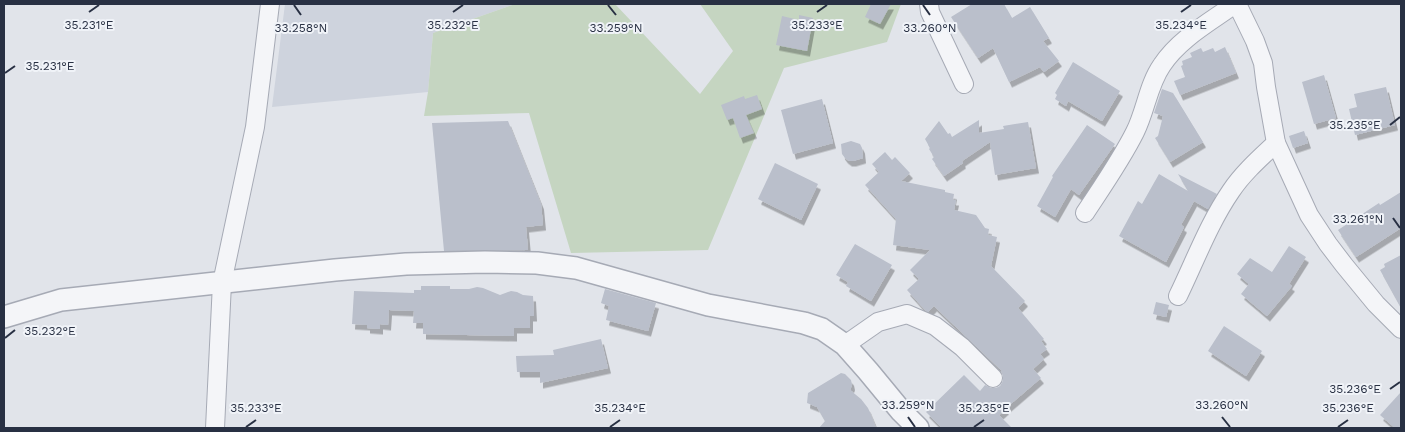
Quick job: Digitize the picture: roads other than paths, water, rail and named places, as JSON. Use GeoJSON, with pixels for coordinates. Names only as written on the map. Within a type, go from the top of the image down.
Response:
{"type":"FeatureCollection","features":[{"type":"Feature","properties":{"kind":"street"},"geometry":{"type":"LineString","coordinates":[[216,428],[222,283],[255,127],[270,4]]}},
{"type":"Feature","properties":{"kind":"street"},"geometry":{"type":"LineString","coordinates":[[929,4],[930,12],[964,84]]}},
{"type":"Feature","properties":{"kind":"street"},"geometry":{"type":"LineString","coordinates":[[1085,213],[1117,164],[1136,130],[1153,79],[1162,64],[1187,38],[1236,4],[1255,41],[1263,63],[1276,143],[1309,214],[1328,244],[1376,304],[1401,329]]}},
{"type":"Feature","properties":{"kind":"street"},"geometry":{"type":"LineString","coordinates":[[1178,296],[1206,236],[1231,190],[1244,174],[1276,143]]}},
{"type":"Feature","properties":{"kind":"street"},"geometry":{"type":"LineString","coordinates":[[4,317],[61,300],[335,270],[406,264],[486,262],[576,268],[708,305],[822,328],[845,345],[901,411],[909,426]]}},
{"type":"Feature","properties":{"kind":"street"},"geometry":{"type":"LineString","coordinates":[[845,345],[878,322],[907,314],[935,326],[962,347],[993,378]]}}]}
